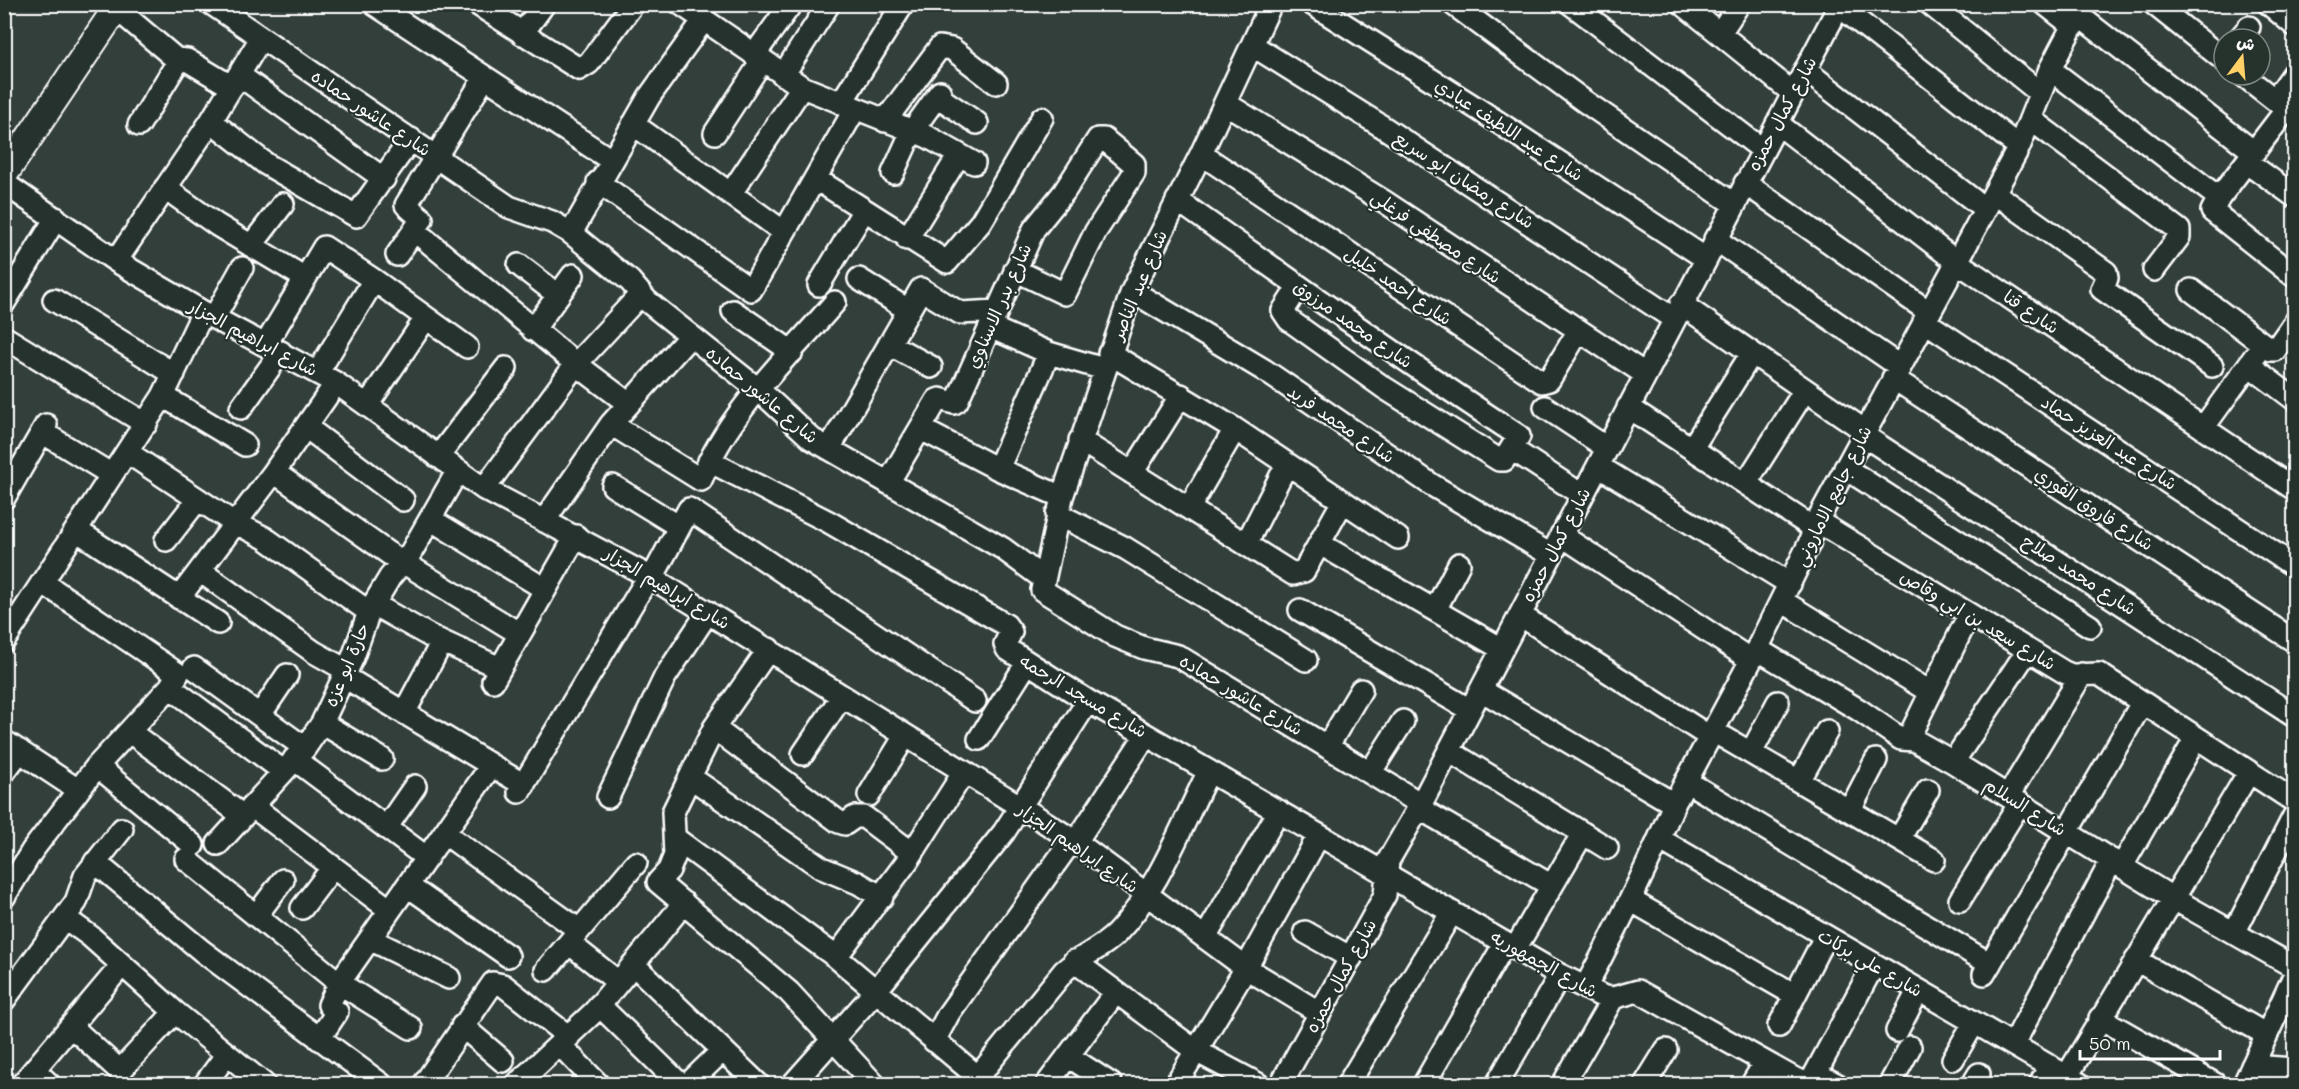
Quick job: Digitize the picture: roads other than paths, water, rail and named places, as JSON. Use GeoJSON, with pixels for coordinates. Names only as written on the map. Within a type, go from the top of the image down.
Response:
{"type":"FeatureCollection","features":[{"type":"Feature","properties":{"kind":"street","name":"شارع عاشور حماده"},"geometry":{"type":"LineString","coordinates":[[212,4],[509,207],[552,222],[571,233],[630,281],[640,295],[759,390],[812,439],[1002,548],[1044,579],[1042,590],[1045,594],[1101,628],[1136,645],[1178,656],[1552,886]]}},
{"type":"Feature","properties":{"kind":"street"},"geometry":{"type":"LineString","coordinates":[[374,4],[611,160]]}},
{"type":"Feature","properties":{"kind":"street"},"geometry":{"type":"LineString","coordinates":[[477,4],[579,69],[589,63],[633,4]]}},
{"type":"Feature","properties":{"kind":"street"},"geometry":{"type":"LineString","coordinates":[[522,34],[544,4]]}},
{"type":"Feature","properties":{"kind":"street"},"geometry":{"type":"LineString","coordinates":[[681,4],[802,87],[912,131],[966,159],[907,239]]}},
{"type":"Feature","properties":{"kind":"street"},"geometry":{"type":"LineString","coordinates":[[715,133],[791,4]]}},
{"type":"Feature","properties":{"kind":"street"},"geometry":{"type":"LineString","coordinates":[[783,75],[829,4]]}},
{"type":"Feature","properties":{"kind":"street"},"geometry":{"type":"LineString","coordinates":[[598,182],[751,290],[816,179],[848,106],[903,4]]}},
{"type":"Feature","properties":{"kind":"street","name":"شارع عبد الناصر"},"geometry":{"type":"LineString","coordinates":[[1044,579],[1060,506],[1080,440],[1132,291],[1201,154],[1271,4]]}},
{"type":"Feature","properties":{"kind":"street","name":"شارع عبد اللطيف عبادي"},"geometry":{"type":"LineString","coordinates":[[1312,4],[1481,111],[1705,258]]}},
{"type":"Feature","properties":{"kind":"street"},"geometry":{"type":"LineString","coordinates":[[1453,4],[1584,101],[1734,204]]}},
{"type":"Feature","properties":{"kind":"street"},"geometry":{"type":"LineString","coordinates":[[1571,4],[1762,150]]}},
{"type":"Feature","properties":{"kind":"street"},"geometry":{"type":"LineString","coordinates":[[1683,4],[1792,93]]}},
{"type":"Feature","properties":{"kind":"street"},"geometry":{"type":"LineString","coordinates":[[1720,33],[1739,4]]}},
{"type":"Feature","properties":{"kind":"street"},"geometry":{"type":"LineString","coordinates":[[1930,4],[2039,92]]}},
{"type":"Feature","properties":{"kind":"street"},"geometry":{"type":"LineString","coordinates":[[2044,4],[2078,15],[2295,196]]}},
{"type":"Feature","properties":{"kind":"street"},"geometry":{"type":"LineString","coordinates":[[2154,4],[2212,50]]}},
{"type":"Feature","properties":{"kind":"street"},"geometry":{"type":"LineString","coordinates":[[2269,4],[2295,25]]}},
{"type":"Feature","properties":{"kind":"street"},"geometry":{"type":"LineString","coordinates":[[1840,5],[2019,147]]}},
{"type":"Feature","properties":{"kind":"street","name":"شارع كمال حمزه"},"geometry":{"type":"LineString","coordinates":[[1281,1084],[1385,895],[1388,884],[1385,873],[1388,861],[1420,806],[1677,311],[1840,5]]}},
{"type":"Feature","properties":{"kind":"street"},"geometry":{"type":"LineString","coordinates":[[4,175],[118,7],[179,60],[187,60],[235,81],[384,178]]}},
{"type":"Feature","properties":{"kind":"street","name":"شارع جامع الاماروني"},"geometry":{"type":"LineString","coordinates":[[1585,988],[1632,901],[1674,804],[1754,655],[1845,468],[2019,147],[2039,92],[2078,15]]}},
{"type":"Feature","properties":{"kind":"street"},"geometry":{"type":"LineString","coordinates":[[571,233],[633,124],[703,21]]}},
{"type":"Feature","properties":{"kind":"street"},"geometry":{"type":"LineString","coordinates":[[116,261],[211,122],[261,38]]}},
{"type":"Feature","properties":{"kind":"street","name":"شارع رمضان ابو سريع"},"geometry":{"type":"LineString","coordinates":[[1252,45],[1677,311],[1752,353]]}},
{"type":"Feature","properties":{"kind":"street"},"geometry":{"type":"LineString","coordinates":[[885,121],[940,47],[952,49],[996,83]]}},
{"type":"Feature","properties":{"kind":"street"},"geometry":{"type":"LineString","coordinates":[[139,125],[179,60]]}},
{"type":"Feature","properties":{"kind":"street"},"geometry":{"type":"LineString","coordinates":[[2050,69],[2219,198]]}},
{"type":"Feature","properties":{"kind":"street"},"geometry":{"type":"LineString","coordinates":[[1805,70],[1989,201],[2106,272],[2107,278],[2102,289],[2212,366]]}},
{"type":"Feature","properties":{"kind":"street"},"geometry":{"type":"LineString","coordinates":[[2295,73],[2285,108],[2213,207],[2214,215],[2295,276]]}},
{"type":"Feature","properties":{"kind":"street"},"geometry":{"type":"LineString","coordinates":[[398,255],[422,219],[405,206],[485,77]]}},
{"type":"Feature","properties":{"kind":"street"},"geometry":{"type":"LineString","coordinates":[[731,194],[802,87]]}},
{"type":"Feature","properties":{"kind":"street"},"geometry":{"type":"LineString","coordinates":[[2258,87],[2285,108]]}},
{"type":"Feature","properties":{"kind":"street"},"geometry":{"type":"LineString","coordinates":[[893,173],[912,131],[938,94],[977,123]]}},
{"type":"Feature","properties":{"kind":"street","name":"شارع مصطفي فرغلي"},"geometry":{"type":"LineString","coordinates":[[1225,103],[1385,202],[1578,332],[1645,374]]}},
{"type":"Feature","properties":{"kind":"street"},"geometry":{"type":"LineString","coordinates":[[816,179],[942,262],[951,260],[987,213],[1042,118]]}},
{"type":"Feature","properties":{"kind":"street"},"geometry":{"type":"LineString","coordinates":[[2030,118],[2179,230],[2179,237],[2154,270]]}},
{"type":"Feature","properties":{"kind":"street"},"geometry":{"type":"LineString","coordinates":[[211,122],[275,170],[357,216],[411,139]]}},
{"type":"Feature","properties":{"kind":"street","name":"شارع قنا"},"geometry":{"type":"LineString","coordinates":[[1777,123],[1957,262],[2295,489]]}},
{"type":"Feature","properties":{"kind":"street"},"geometry":{"type":"LineString","coordinates":[[633,124],[784,232]]}},
{"type":"Feature","properties":{"kind":"street","name":"شارع بدر الاسناوي"},"geometry":{"type":"LineString","coordinates":[[888,483],[937,400],[954,404],[957,401],[1015,270],[1037,224],[1064,192],[1098,139],[1104,139],[1134,164],[1135,169],[1096,231],[1065,294],[1015,270]]}},
{"type":"Feature","properties":{"kind":"street","name":"شارع احمد خليل"},"geometry":{"type":"LineString","coordinates":[[1201,154],[1542,382],[1549,380],[1578,332]]}},
{"type":"Feature","properties":{"kind":"street","name":"شارع ابراهيم الجزار"},"geometry":{"type":"LineString","coordinates":[[4,183],[116,261],[209,315],[327,378],[368,404],[457,472],[484,489],[650,577],[770,649],[1021,807],[1074,841],[1246,968],[1320,1013]]}},
{"type":"Feature","properties":{"kind":"street","name":"شارع عبد العزيز حماد"},"geometry":{"type":"LineString","coordinates":[[1745,183],[1927,316],[2295,566]]}},
{"type":"Feature","properties":{"kind":"street"},"geometry":{"type":"LineString","coordinates":[[165,189],[216,225],[305,278]]}},
{"type":"Feature","properties":{"kind":"street","name":"شارع محمد مرزوق"},"geometry":{"type":"LineString","coordinates":[[1177,200],[1433,381],[1518,436],[1512,448]]}},
{"type":"Feature","properties":{"kind":"street"},"geometry":{"type":"LineString","coordinates":[[251,246],[283,204]]}},
{"type":"Feature","properties":{"kind":"street"},"geometry":{"type":"LineString","coordinates":[[819,285],[864,210]]}},
{"type":"Feature","properties":{"kind":"street"},"geometry":{"type":"LineString","coordinates":[[4,303],[56,218]]}},
{"type":"Feature","properties":{"kind":"street"},"geometry":{"type":"LineString","coordinates":[[415,231],[533,330],[629,404]]}},
{"type":"Feature","properties":{"kind":"street","name":"شارع فاروق الفوري"},"geometry":{"type":"LineString","coordinates":[[1715,239],[1896,372],[2295,641]]}},
{"type":"Feature","properties":{"kind":"street"},"geometry":{"type":"LineString","coordinates":[[241,408],[273,348],[305,278],[324,248],[374,280],[467,347]]}},
{"type":"Feature","properties":{"kind":"street"},"geometry":{"type":"LineString","coordinates":[[519,265],[558,296]]}},
{"type":"Feature","properties":{"kind":"street"},"geometry":{"type":"LineString","coordinates":[[4,640],[146,424],[209,315],[242,268]]}},
{"type":"Feature","properties":{"kind":"street"},"geometry":{"type":"LineString","coordinates":[[533,330],[573,275]]}},
{"type":"Feature","properties":{"kind":"street"},"geometry":{"type":"LineString","coordinates":[[859,279],[908,310]]}},
{"type":"Feature","properties":{"kind":"street"},"geometry":{"type":"LineString","coordinates":[[179,598],[306,427],[374,280]]}},
{"type":"Feature","properties":{"kind":"street"},"geometry":{"type":"LineString","coordinates":[[1299,286],[1283,311],[1289,320],[1383,387],[1499,460],[1504,460],[1512,448],[1582,495]]}},
{"type":"Feature","properties":{"kind":"street"},"geometry":{"type":"LineString","coordinates":[[829,449],[922,289],[964,315],[994,319],[1049,353],[1107,361],[1181,395],[1398,538]]}},
{"type":"Feature","properties":{"kind":"street"},"geometry":{"type":"LineString","coordinates":[[2191,290],[2263,345],[2274,350],[2292,333]]}},
{"type":"Feature","properties":{"kind":"street","name":"شارع محمد فريد"},"geometry":{"type":"LineString","coordinates":[[1132,291],[1264,370],[1432,485],[1551,555]]}},
{"type":"Feature","properties":{"kind":"street"},"geometry":{"type":"LineString","coordinates":[[484,489],[576,364],[640,295]]}},
{"type":"Feature","properties":{"kind":"street"},"geometry":{"type":"LineString","coordinates":[[54,300],[174,374]]}},
{"type":"Feature","properties":{"kind":"street"},"geometry":{"type":"LineString","coordinates":[[705,470],[739,414],[835,302]]}},
{"type":"Feature","properties":{"kind":"street"},"geometry":{"type":"LineString","coordinates":[[733,311],[792,352]]}},
{"type":"Feature","properties":{"kind":"street"},"geometry":{"type":"LineString","coordinates":[[368,404],[426,318]]}},
{"type":"Feature","properties":{"kind":"street"},"geometry":{"type":"LineString","coordinates":[[544,521],[610,424],[690,336]]}},
{"type":"Feature","properties":{"kind":"street"},"geometry":{"type":"LineString","coordinates":[[4,337],[146,424]]}},
{"type":"Feature","properties":{"kind":"street"},"geometry":{"type":"LineString","coordinates":[[889,344],[931,367]]}},
{"type":"Feature","properties":{"kind":"street"},"geometry":{"type":"LineString","coordinates":[[2203,428],[2263,345]]}},
{"type":"Feature","properties":{"kind":"street"},"geometry":{"type":"LineString","coordinates":[[998,469],[1049,353]]}},
{"type":"Feature","properties":{"kind":"street"},"geometry":{"type":"LineString","coordinates":[[1692,448],[1752,353]]}},
{"type":"Feature","properties":{"kind":"street","name":"شارع محمد صلاح"},"geometry":{"type":"LineString","coordinates":[[1752,353],[1864,433],[2295,716]]}},
{"type":"Feature","properties":{"kind":"street"},"geometry":{"type":"LineString","coordinates":[[2249,365],[2295,399]]}},
{"type":"Feature","properties":{"kind":"street"},"geometry":{"type":"LineString","coordinates":[[438,457],[506,368]]}},
{"type":"Feature","properties":{"kind":"street"},"geometry":{"type":"LineString","coordinates":[[1746,483],[1805,390]]}},
{"type":"Feature","properties":{"kind":"street"},"geometry":{"type":"LineString","coordinates":[[1132,473],[1181,395]]}},
{"type":"Feature","properties":{"kind":"street"},"geometry":{"type":"LineString","coordinates":[[163,396],[245,445]]}},
{"type":"Feature","properties":{"kind":"street","name":"شارع سعد بن ابي وقاص"},"geometry":{"type":"LineString","coordinates":[[1628,406],[1746,483],[2064,672],[2099,674],[2295,801]]}},
{"type":"Feature","properties":{"kind":"street"},"geometry":{"type":"LineString","coordinates":[[1545,407],[1602,457],[1786,592],[1930,692]]}},
{"type":"Feature","properties":{"kind":"street","name":"شارع مسجد الرحمه"},"geometry":{"type":"LineString","coordinates":[[610,424],[705,470],[829,522],[1006,625],[1010,635],[1005,647],[1088,701],[1385,873]]}},
{"type":"Feature","properties":{"kind":"street"},"geometry":{"type":"LineString","coordinates":[[306,427],[403,500]]}},
{"type":"Feature","properties":{"kind":"street"},"geometry":{"type":"LineString","coordinates":[[8,485],[44,429],[112,475]]}},
{"type":"Feature","properties":{"kind":"street"},"geometry":{"type":"LineString","coordinates":[[921,429],[998,469],[1060,506],[1306,660]]}},
{"type":"Feature","properties":{"kind":"street"},"geometry":{"type":"LineString","coordinates":[[1189,508],[1235,429]]}},
{"type":"Feature","properties":{"kind":"street"},"geometry":{"type":"LineString","coordinates":[[1080,440],[1296,575],[1305,571],[1343,501]]}},
{"type":"Feature","properties":{"kind":"street"},"geometry":{"type":"LineString","coordinates":[[128,452],[371,608],[442,642],[496,675],[576,536]]}},
{"type":"Feature","properties":{"kind":"street"},"geometry":{"type":"LineString","coordinates":[[1246,544],[1287,464]]}},
{"type":"Feature","properties":{"kind":"street"},"geometry":{"type":"LineString","coordinates":[[1845,468],[2090,626]]}},
{"type":"Feature","properties":{"kind":"street"},"geometry":{"type":"LineString","coordinates":[[274,472],[402,561],[520,634]]}},
{"type":"Feature","properties":{"kind":"street","name":"حارة ابو عزه"},"geometry":{"type":"LineString","coordinates":[[218,844],[294,759],[322,723],[371,608],[430,519],[457,472]]}},
{"type":"Feature","properties":{"kind":"street"},"geometry":{"type":"LineString","coordinates":[[612,486],[678,526]]}},
{"type":"Feature","properties":{"kind":"street"},"geometry":{"type":"LineString","coordinates":[[166,540],[198,499]]}},
{"type":"Feature","properties":{"kind":"street"},"geometry":{"type":"LineString","coordinates":[[200,571],[344,673],[522,788],[689,509],[975,701]]}},
{"type":"Feature","properties":{"kind":"street"},"geometry":{"type":"LineString","coordinates":[[430,519],[545,589]]}},
{"type":"Feature","properties":{"kind":"street"},"geometry":{"type":"LineString","coordinates":[[76,530],[218,623]]}},
{"type":"Feature","properties":{"kind":"street","name":"شارع السلام"},"geometry":{"type":"LineString","coordinates":[[1562,535],[1754,655],[1859,710],[1900,739],[1908,739],[1953,762],[2174,898],[2295,967]]}},
{"type":"Feature","properties":{"kind":"street"},"geometry":{"type":"LineString","coordinates":[[1320,544],[1502,649]]}},
{"type":"Feature","properties":{"kind":"street"},"geometry":{"type":"LineString","coordinates":[[1435,610],[1459,564]]}},
{"type":"Feature","properties":{"kind":"street"},"geometry":{"type":"LineString","coordinates":[[4,897],[32,851],[78,790],[177,677],[177,672],[42,582]]}},
{"type":"Feature","properties":{"kind":"street"},"geometry":{"type":"LineString","coordinates":[[1300,610],[1470,710]]}},
{"type":"Feature","properties":{"kind":"street"},"geometry":{"type":"LineString","coordinates":[[608,797],[665,677],[708,612]]}},
{"type":"Feature","properties":{"kind":"street"},"geometry":{"type":"LineString","coordinates":[[1520,615],[1711,734],[1751,753],[1934,860]]}},
{"type":"Feature","properties":{"kind":"street"},"geometry":{"type":"LineString","coordinates":[[1908,739],[1970,615]]}},
{"type":"Feature","properties":{"kind":"street"},"geometry":{"type":"LineString","coordinates":[[404,713],[442,642]]}},
{"type":"Feature","properties":{"kind":"street"},"geometry":{"type":"LineString","coordinates":[[770,649],[714,728],[673,812],[675,855],[669,870],[658,882],[789,992],[874,1084]]}},
{"type":"Feature","properties":{"kind":"street"},"geometry":{"type":"LineString","coordinates":[[1953,762],[2028,650]]}},
{"type":"Feature","properties":{"kind":"street"},"geometry":{"type":"LineString","coordinates":[[979,739],[1028,663]]}},
{"type":"Feature","properties":{"kind":"street"},"geometry":{"type":"LineString","coordinates":[[194,668],[260,715],[294,759]]}},
{"type":"Feature","properties":{"kind":"street"},"geometry":{"type":"LineString","coordinates":[[1960,900],[2082,674]]}},
{"type":"Feature","properties":{"kind":"street"},"geometry":{"type":"LineString","coordinates":[[260,715],[287,675]]}},
{"type":"Feature","properties":{"kind":"street"},"geometry":{"type":"LineString","coordinates":[[170,687],[294,759],[427,858]]}},
{"type":"Feature","properties":{"kind":"street"},"geometry":{"type":"LineString","coordinates":[[1327,747],[1361,690]]}},
{"type":"Feature","properties":{"kind":"street"},"geometry":{"type":"LineString","coordinates":[[1481,690],[1674,804]]}},
{"type":"Feature","properties":{"kind":"street"},"geometry":{"type":"LineString","coordinates":[[803,754],[842,696]]}},
{"type":"Feature","properties":{"kind":"street"},"geometry":{"type":"LineString","coordinates":[[797,1083],[875,992],[1021,807],[1088,701]]}},
{"type":"Feature","properties":{"kind":"street"},"geometry":{"type":"LineString","coordinates":[[1751,753],[1778,702]]}},
{"type":"Feature","properties":{"kind":"street"},"geometry":{"type":"LineString","coordinates":[[1686,781],[1987,969],[2142,703]]}},
{"type":"Feature","properties":{"kind":"street"},"geometry":{"type":"LineString","coordinates":[[1371,773],[1403,721]]}},
{"type":"Feature","properties":{"kind":"street"},"geometry":{"type":"LineString","coordinates":[[322,723],[382,759]]}},
{"type":"Feature","properties":{"kind":"street"},"geometry":{"type":"LineString","coordinates":[[714,728],[839,822],[845,824],[855,816],[864,817],[912,854]]}},
{"type":"Feature","properties":{"kind":"street"},"geometry":{"type":"LineString","coordinates":[[1798,781],[1827,731]]}},
{"type":"Feature","properties":{"kind":"street"},"geometry":{"type":"LineString","coordinates":[[130,732],[333,867],[390,910]]}},
{"type":"Feature","properties":{"kind":"street"},"geometry":{"type":"LineString","coordinates":[[934,1041],[949,1013],[1074,841],[1146,735]]}},
{"type":"Feature","properties":{"kind":"street"},"geometry":{"type":"LineString","coordinates":[[869,795],[905,736]]}},
{"type":"Feature","properties":{"kind":"street"},"geometry":{"type":"LineString","coordinates":[[2013,1045],[2117,863],[2196,738]]}},
{"type":"Feature","properties":{"kind":"street"},"geometry":{"type":"LineString","coordinates":[[4,772],[12,746],[78,790]]}},
{"type":"Feature","properties":{"kind":"street"},"geometry":{"type":"LineString","coordinates":[[1449,751],[1607,848]]}},
{"type":"Feature","properties":{"kind":"street"},"geometry":{"type":"LineString","coordinates":[[1850,810],[1876,760]]}},
{"type":"Feature","properties":{"kind":"street"},"geometry":{"type":"LineString","coordinates":[[97,766],[256,916],[339,983],[411,1028]]}},
{"type":"Feature","properties":{"kind":"street"},"geometry":{"type":"LineString","coordinates":[[319,1038],[338,1011],[329,1005],[339,983],[491,766]]}},
{"type":"Feature","properties":{"kind":"street"},"geometry":{"type":"LineString","coordinates":[[676,839],[836,957],[934,1041],[975,1081],[1074,962],[1108,941],[1147,895],[1209,771]]}},
{"type":"Feature","properties":{"kind":"street"},"geometry":{"type":"LineString","coordinates":[[836,957],[912,854],[964,772]]}},
{"type":"Feature","properties":{"kind":"street"},"geometry":{"type":"LineString","coordinates":[[2059,1078],[2100,1018],[2249,772]]}},
{"type":"Feature","properties":{"kind":"street"},"geometry":{"type":"LineString","coordinates":[[690,777],[822,868],[858,883],[882,897]]}},
{"type":"Feature","properties":{"kind":"street"},"geometry":{"type":"LineString","coordinates":[[386,828],[414,786]]}},
{"type":"Feature","properties":{"kind":"street"},"geometry":{"type":"LineString","coordinates":[[1899,839],[1928,790]]}},
{"type":"Feature","properties":{"kind":"street"},"geometry":{"type":"LineString","coordinates":[[1205,938],[1279,811]]}},
{"type":"Feature","properties":{"kind":"street"},"geometry":{"type":"LineString","coordinates":[[2234,933],[2295,816]]}},
{"type":"Feature","properties":{"kind":"street"},"geometry":{"type":"LineString","coordinates":[[4,1000],[76,902],[85,876],[122,829]]}},
{"type":"Feature","properties":{"kind":"street"},"geometry":{"type":"LineString","coordinates":[[444,833],[574,937],[618,982]]}},
{"type":"Feature","properties":{"kind":"street"},"geometry":{"type":"LineString","coordinates":[[1424,1084],[1510,946],[1552,886],[1583,833]]}},
{"type":"Feature","properties":{"kind":"street"},"geometry":{"type":"LineString","coordinates":[[1176,1084],[1246,968],[1319,835]]}},
{"type":"Feature","properties":{"kind":"street","name":"شارع علي بركات"},"geometry":{"type":"LineString","coordinates":[[1660,840],[1873,966],[2013,1045],[2059,1078]]}},
{"type":"Feature","properties":{"kind":"street"},"geometry":{"type":"LineString","coordinates":[[95,862],[202,951],[381,1084]]}},
{"type":"Feature","properties":{"kind":"street"},"geometry":{"type":"LineString","coordinates":[[546,970],[636,863]]}},
{"type":"Feature","properties":{"kind":"street"},"geometry":{"type":"LineString","coordinates":[[302,908],[333,867]]}},
{"type":"Feature","properties":{"kind":"street","name":"شارع الجمهوريه"},"geometry":{"type":"LineString","coordinates":[[1385,873],[1560,975],[1604,997],[1613,998],[1638,991],[1764,1064],[1800,1081],[1822,1077],[1836,1084]]}},
{"type":"Feature","properties":{"kind":"street"},"geometry":{"type":"LineString","coordinates":[[256,916],[283,880]]}},
{"type":"Feature","properties":{"kind":"street"},"geometry":{"type":"LineString","coordinates":[[408,885],[508,956]]}},
{"type":"Feature","properties":{"kind":"street"},"geometry":{"type":"LineString","coordinates":[[1632,901],[1795,995]]}},
{"type":"Feature","properties":{"kind":"street"},"geometry":{"type":"LineString","coordinates":[[517,1084],[565,1041],[599,1005],[684,903]]}},
{"type":"Feature","properties":{"kind":"street"},"geometry":{"type":"LineString","coordinates":[[1348,1084],[1452,912]]}},
{"type":"Feature","properties":{"kind":"street"},"geometry":{"type":"LineString","coordinates":[[65,918],[90,936],[175,1012],[264,1084]]}},
{"type":"Feature","properties":{"kind":"street"},"geometry":{"type":"LineString","coordinates":[[1305,932],[1351,958]]}},
{"type":"Feature","properties":{"kind":"street"},"geometry":{"type":"LineString","coordinates":[[1779,1026],[1825,937]]}},
{"type":"Feature","properties":{"kind":"street"},"geometry":{"type":"LineString","coordinates":[[370,939],[449,978]]}},
{"type":"Feature","properties":{"kind":"street"},"geometry":{"type":"LineString","coordinates":[[2136,960],[2267,1035]]}},
{"type":"Feature","properties":{"kind":"street"},"geometry":{"type":"LineString","coordinates":[[1074,962],[1196,1051],[1258,1084]]}},
{"type":"Feature","properties":{"kind":"street"},"geometry":{"type":"LineString","coordinates":[[633,964],[758,1084]]}},
{"type":"Feature","properties":{"kind":"street"},"geometry":{"type":"LineString","coordinates":[[49,1084],[28,1077],[122,965]]}},
{"type":"Feature","properties":{"kind":"street"},"geometry":{"type":"LineString","coordinates":[[1813,1078],[1873,966]]}},
{"type":"Feature","properties":{"kind":"street"},"geometry":{"type":"LineString","coordinates":[[1497,1084],[1560,975]]}},
{"type":"Feature","properties":{"kind":"street"},"geometry":{"type":"LineString","coordinates":[[424,1084],[489,986],[498,982],[565,1041],[598,1084]]}},
{"type":"Feature","properties":{"kind":"street"},"geometry":{"type":"LineString","coordinates":[[2248,1075],[2292,985]]}},
{"type":"Feature","properties":{"kind":"street"},"geometry":{"type":"LineString","coordinates":[[1890,1084],[1918,991]]}},
{"type":"Feature","properties":{"kind":"street"},"geometry":{"type":"LineString","coordinates":[[1047,1084],[1115,993]]}},
{"type":"Feature","properties":{"kind":"street"},"geometry":{"type":"LineString","coordinates":[[1563,1084],[1613,998]]}},
{"type":"Feature","properties":{"kind":"street"},"geometry":{"type":"LineString","coordinates":[[599,1005],[680,1084]]}},
{"type":"Feature","properties":{"kind":"street"},"geometry":{"type":"LineString","coordinates":[[71,1026],[120,1071],[175,1012]]}},
{"type":"Feature","properties":{"kind":"street"},"geometry":{"type":"LineString","coordinates":[[2100,1018],[2216,1084]]}},
{"type":"Feature","properties":{"kind":"street"},"geometry":{"type":"LineString","coordinates":[[1953,1059],[1974,1023]]}},
{"type":"Feature","properties":{"kind":"street"},"geometry":{"type":"LineString","coordinates":[[462,1026],[503,1061]]}},
{"type":"Feature","properties":{"kind":"street"},"geometry":{"type":"LineString","coordinates":[[688,1084],[723,1050]]}},
{"type":"Feature","properties":{"kind":"street"},"geometry":{"type":"LineString","coordinates":[[1645,1084],[1666,1050]]}},
{"type":"Feature","properties":{"kind":"street"},"geometry":{"type":"LineString","coordinates":[[205,1084],[227,1054]]}},
{"type":"Feature","properties":{"kind":"street"},"geometry":{"type":"LineString","coordinates":[[1068,1056],[1112,1084]]}},
{"type":"Feature","properties":{"kind":"street"},"geometry":{"type":"LineString","coordinates":[[1752,1084],[1764,1064]]}},
{"type":"Feature","properties":{"kind":"street"},"geometry":{"type":"LineString","coordinates":[[2248,1075],[2295,1069]]}},
{"type":"Feature","properties":{"kind":"street"},"geometry":{"type":"LineString","coordinates":[[4,1077],[14,1084]]}}]}
